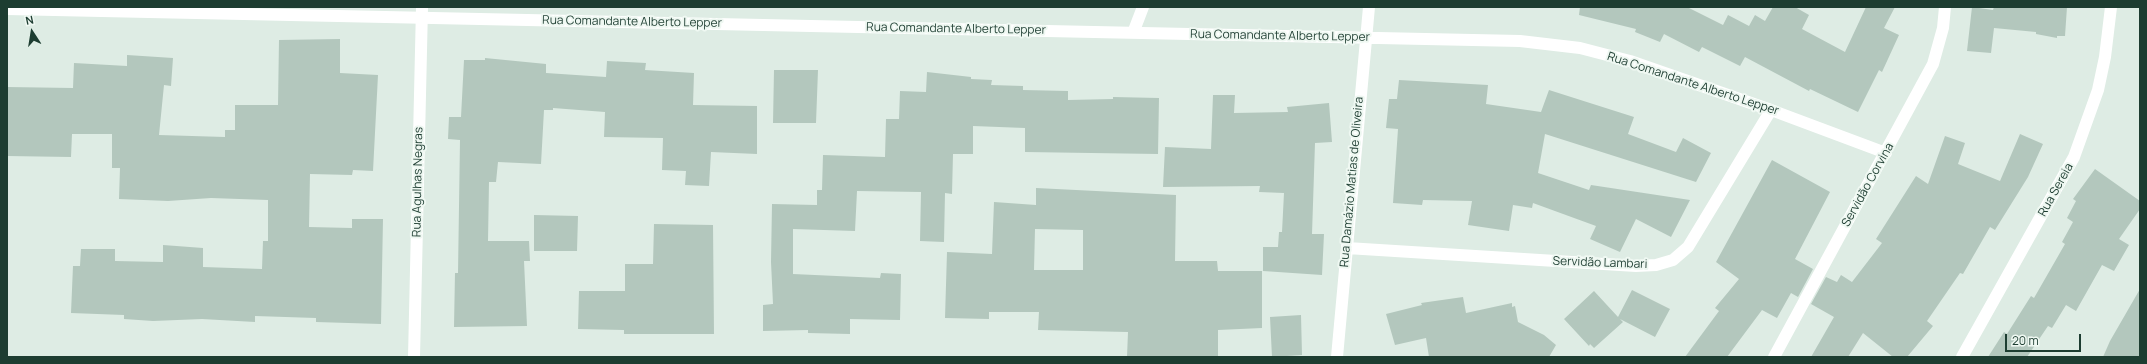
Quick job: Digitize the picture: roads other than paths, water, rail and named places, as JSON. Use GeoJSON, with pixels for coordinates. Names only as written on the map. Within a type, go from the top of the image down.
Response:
{"type":"FeatureCollection","features":[{"type":"Feature","properties":{"kind":"street"},"geometry":{"type":"LineString","coordinates":[[1132,33],[1143,7]]}},
{"type":"Feature","properties":{"kind":"street","name":"Rua Damázio Matias de Oliveira"},"geometry":{"type":"LineString","coordinates":[[1337,357],[1368,7]]}},
{"type":"Feature","properties":{"kind":"street","name":"Servidão Corvina"},"geometry":{"type":"LineString","coordinates":[[1774,357],[1933,64],[1943,28],[1945,7]]}},
{"type":"Feature","properties":{"kind":"street","name":"Rua Sereia"},"geometry":{"type":"LineString","coordinates":[[1962,357],[2074,157],[2098,90],[2105,57],[2111,7]]}},
{"type":"Feature","properties":{"kind":"street","name":"Rua Comandante Alberto Lepper"},"geometry":{"type":"LineString","coordinates":[[7,9],[422,12],[1132,33],[1520,41],[1580,48],[1630,61],[1771,110],[1886,153]]}},
{"type":"Feature","properties":{"kind":"street","name":"Rua Agulhas Negras"},"geometry":{"type":"LineString","coordinates":[[414,357],[422,12]]}},
{"type":"Feature","properties":{"kind":"street","name":"Servidão Lambari"},"geometry":{"type":"LineString","coordinates":[[1347,248],[1636,266],[1656,265],[1673,260],[1688,247],[1771,110]]}}]}
